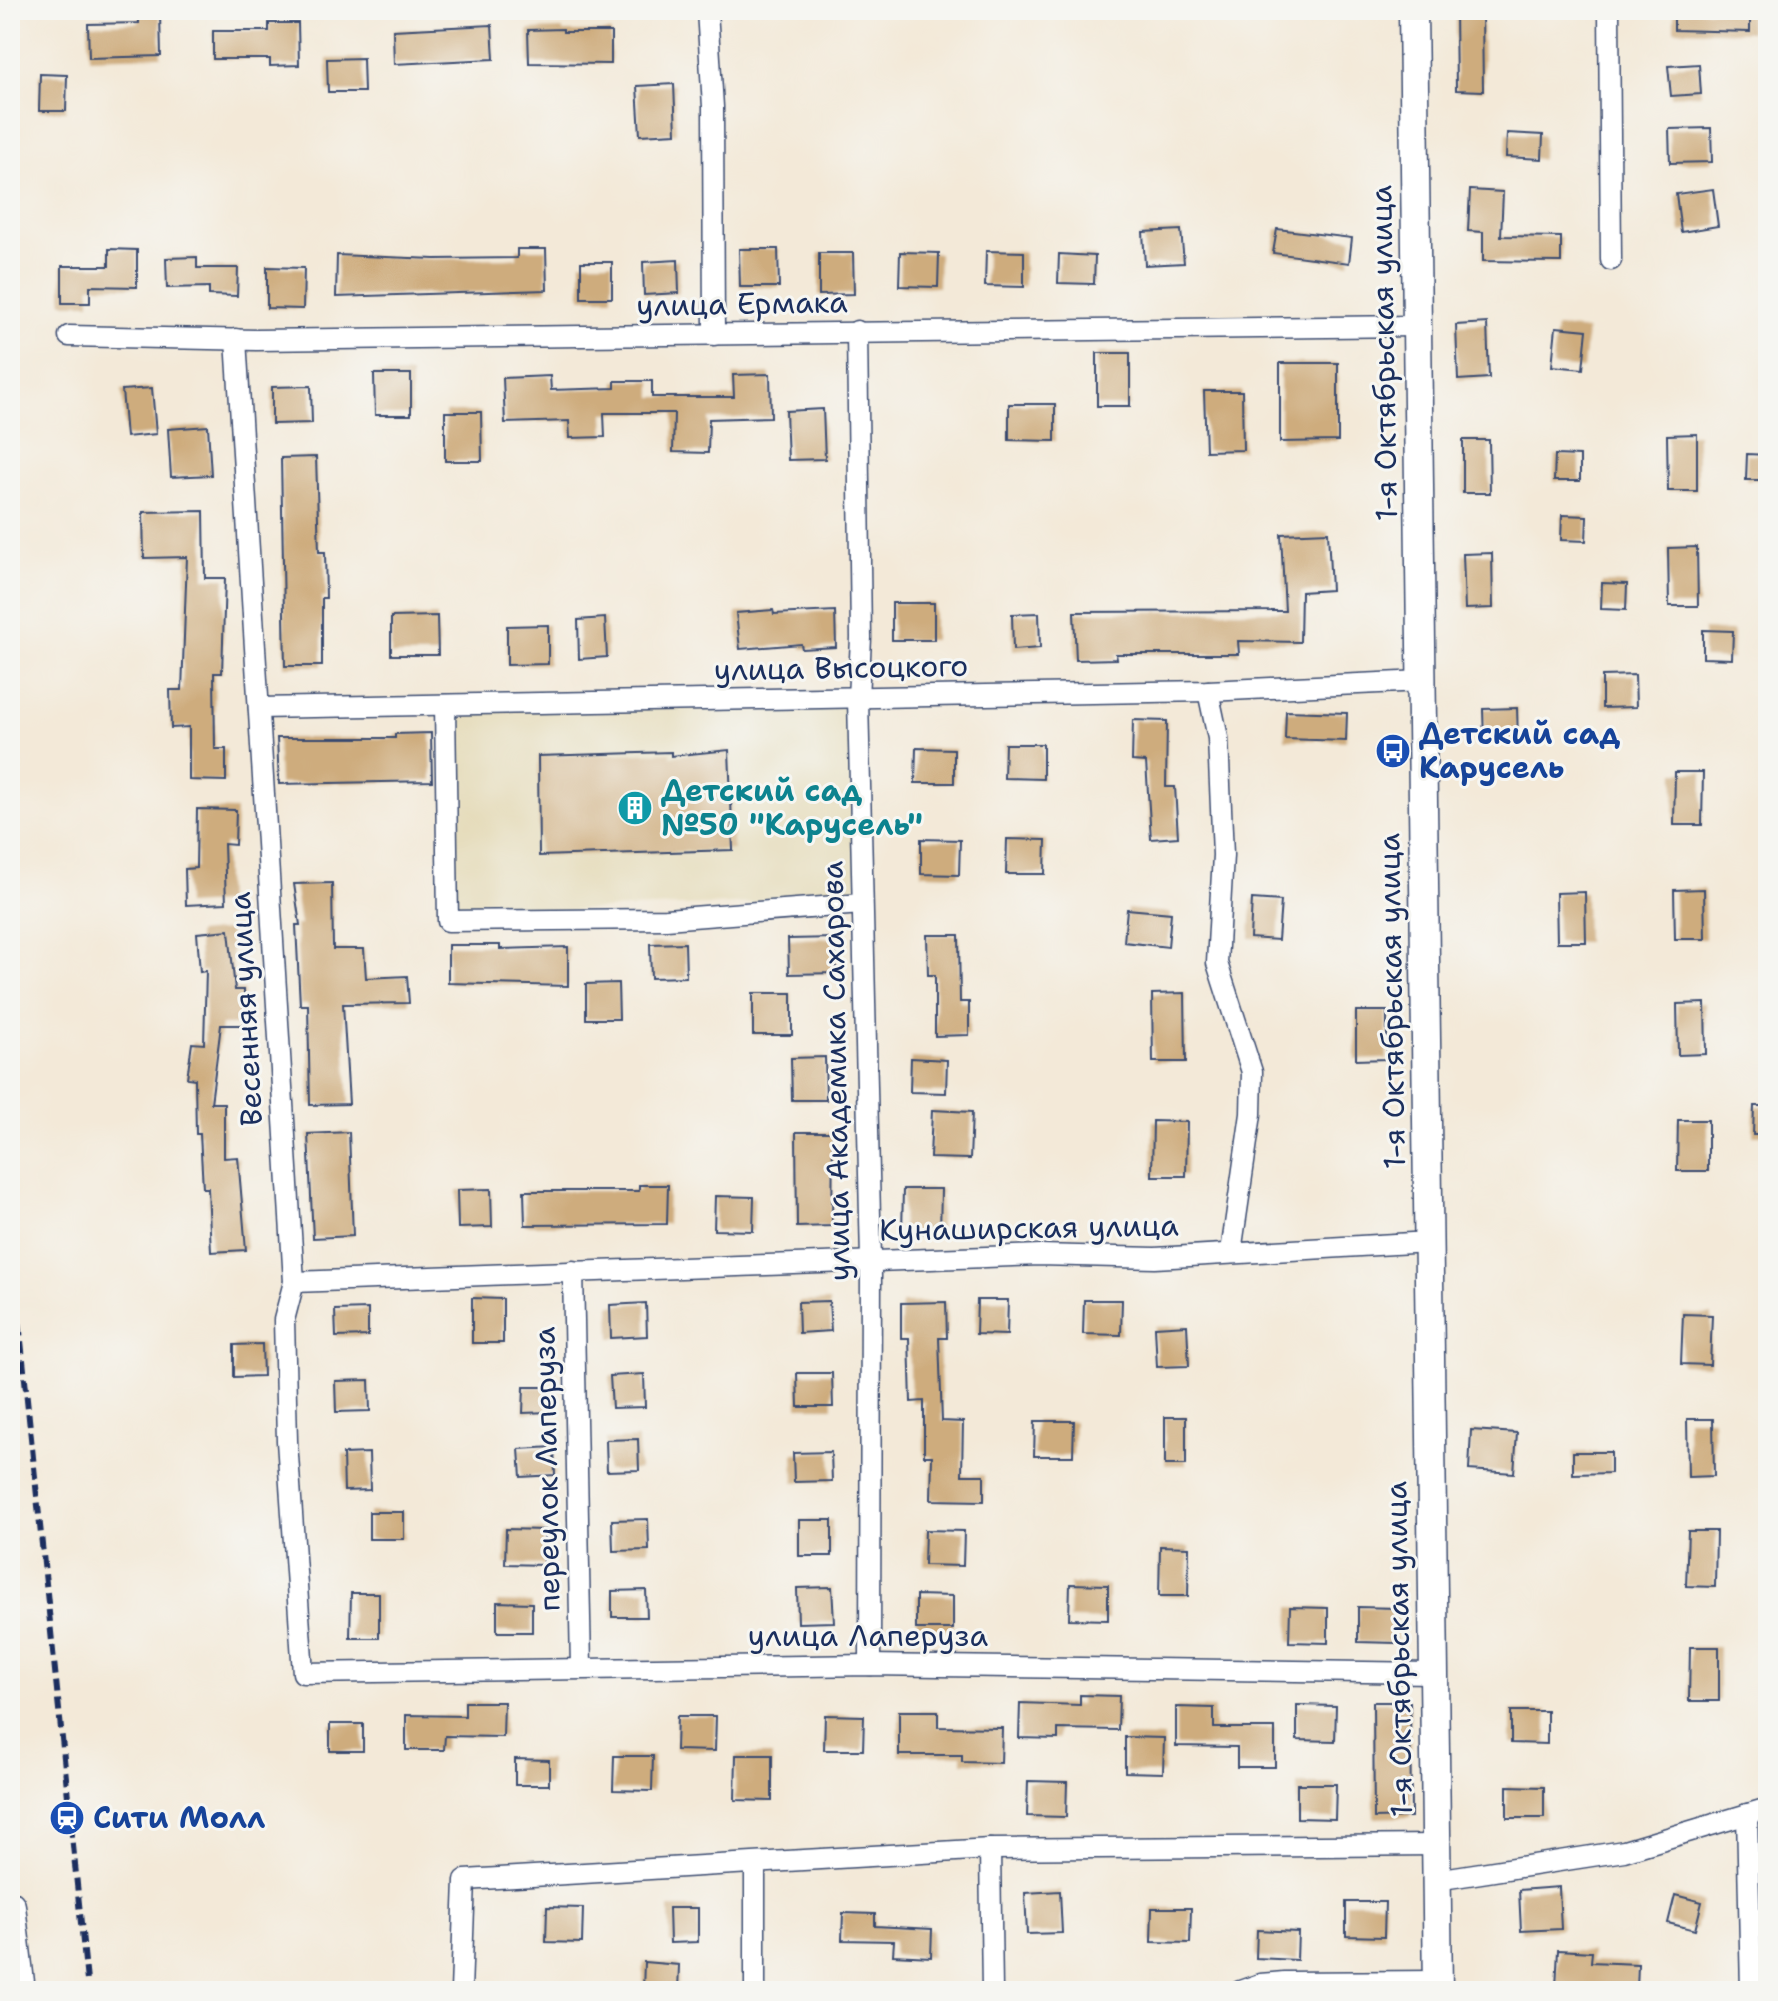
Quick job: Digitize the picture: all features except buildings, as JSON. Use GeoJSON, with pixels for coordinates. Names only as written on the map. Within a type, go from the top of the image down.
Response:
{"type":"FeatureCollection","features":[{"type":"Feature","properties":{"kind":"main road"},"geometry":{"type":"LineString","coordinates":[[10,1906],[20,1991]]}},
{"type":"Feature","properties":{"kind":"street"},"geometry":{"type":"LineString","coordinates":[[707,10],[713,107],[714,335]]}},
{"type":"Feature","properties":{"kind":"street","name":"1-я Октябрьская улица"},"geometry":{"type":"LineString","coordinates":[[1413,10],[1438,1986]]}},
{"type":"Feature","properties":{"kind":"street"},"geometry":{"type":"LineString","coordinates":[[1609,10],[1611,260]]}},
{"type":"Feature","properties":{"kind":"street","name":"улица Ермака"},"geometry":{"type":"LineString","coordinates":[[69,336],[236,339],[1416,326]]}},
{"type":"Feature","properties":{"kind":"street","name":"улица Академика Сахарова"},"geometry":{"type":"LineString","coordinates":[[857,331],[861,623],[858,698],[871,1260],[870,1665]]}},
{"type":"Feature","properties":{"kind":"street","name":"Весенняя улица"},"geometry":{"type":"LineString","coordinates":[[236,339],[294,1282],[284,1320],[286,1425],[303,1673]]}},
{"type":"Feature","properties":{"kind":"street","name":"улица Высоцкого"},"geometry":{"type":"LineString","coordinates":[[259,708],[1208,691],[1423,681]]}},
{"type":"Feature","properties":{"kind":"street"},"geometry":{"type":"LineString","coordinates":[[1208,691],[1218,738],[1223,855],[1217,963],[1252,1072],[1251,1114],[1231,1252]]}},
{"type":"Feature","properties":{"kind":"street"},"geometry":{"type":"LineString","coordinates":[[445,705],[448,921],[666,919],[862,904]]}},
{"type":"Feature","properties":{"kind":"street","name":"Кунаширская улица"},"geometry":{"type":"LineString","coordinates":[[294,1282],[1040,1255],[1155,1258],[1429,1242]]}},
{"type":"Feature","properties":{"kind":"street","name":"переулок Лаперуза"},"geometry":{"type":"LineString","coordinates":[[573,1271],[581,1667]]}},
{"type":"Feature","properties":{"kind":"street","name":"улица Лаперуза"},"geometry":{"type":"LineString","coordinates":[[303,1673],[870,1665],[1432,1673]]}},
{"type":"Feature","properties":{"kind":"street"},"geometry":{"type":"LineString","coordinates":[[1436,1880],[1624,1851],[1768,1808]]}},
{"type":"Feature","properties":{"kind":"street"},"geometry":{"type":"LineString","coordinates":[[1747,1814],[1751,1991]]}},
{"type":"Feature","properties":{"kind":"street"},"geometry":{"type":"LineString","coordinates":[[461,1991],[465,1880],[990,1849],[1436,1845]]}},
{"type":"Feature","properties":{"kind":"street"},"geometry":{"type":"LineString","coordinates":[[990,1849],[992,1991]]}},
{"type":"Feature","properties":{"kind":"street"},"geometry":{"type":"LineString","coordinates":[[755,1865],[755,1991]]}},
{"type":"Feature","properties":{"kind":"street"},"geometry":{"type":"LineString","coordinates":[[1240,1991],[1260,1984],[1284,1982],[1438,1986]]}},
{"type":"Feature","properties":{"kind":"shaded area"},"geometry":{"type":"Polygon","coordinates":[[[853,704],[857,899],[454,915],[451,709],[853,704]]]}},
{"type":"Feature","properties":{"kind":"railway"},"geometry":{"type":"LineString","coordinates":[[10,1234],[88,1991]]}},
{"type":"Feature","properties":{"kind":"place","name":"Детский сад Карусель"},"geometry":{"type":"Point","coordinates":[1393,751]}},
{"type":"Feature","properties":{"kind":"place","name":"Детский сад №50 \"Карусель\""},"geometry":{"type":"Point","coordinates":[635,808]}},
{"type":"Feature","properties":{"kind":"place","name":"Сити Молл"},"geometry":{"type":"Point","coordinates":[67,1818]}}]}
